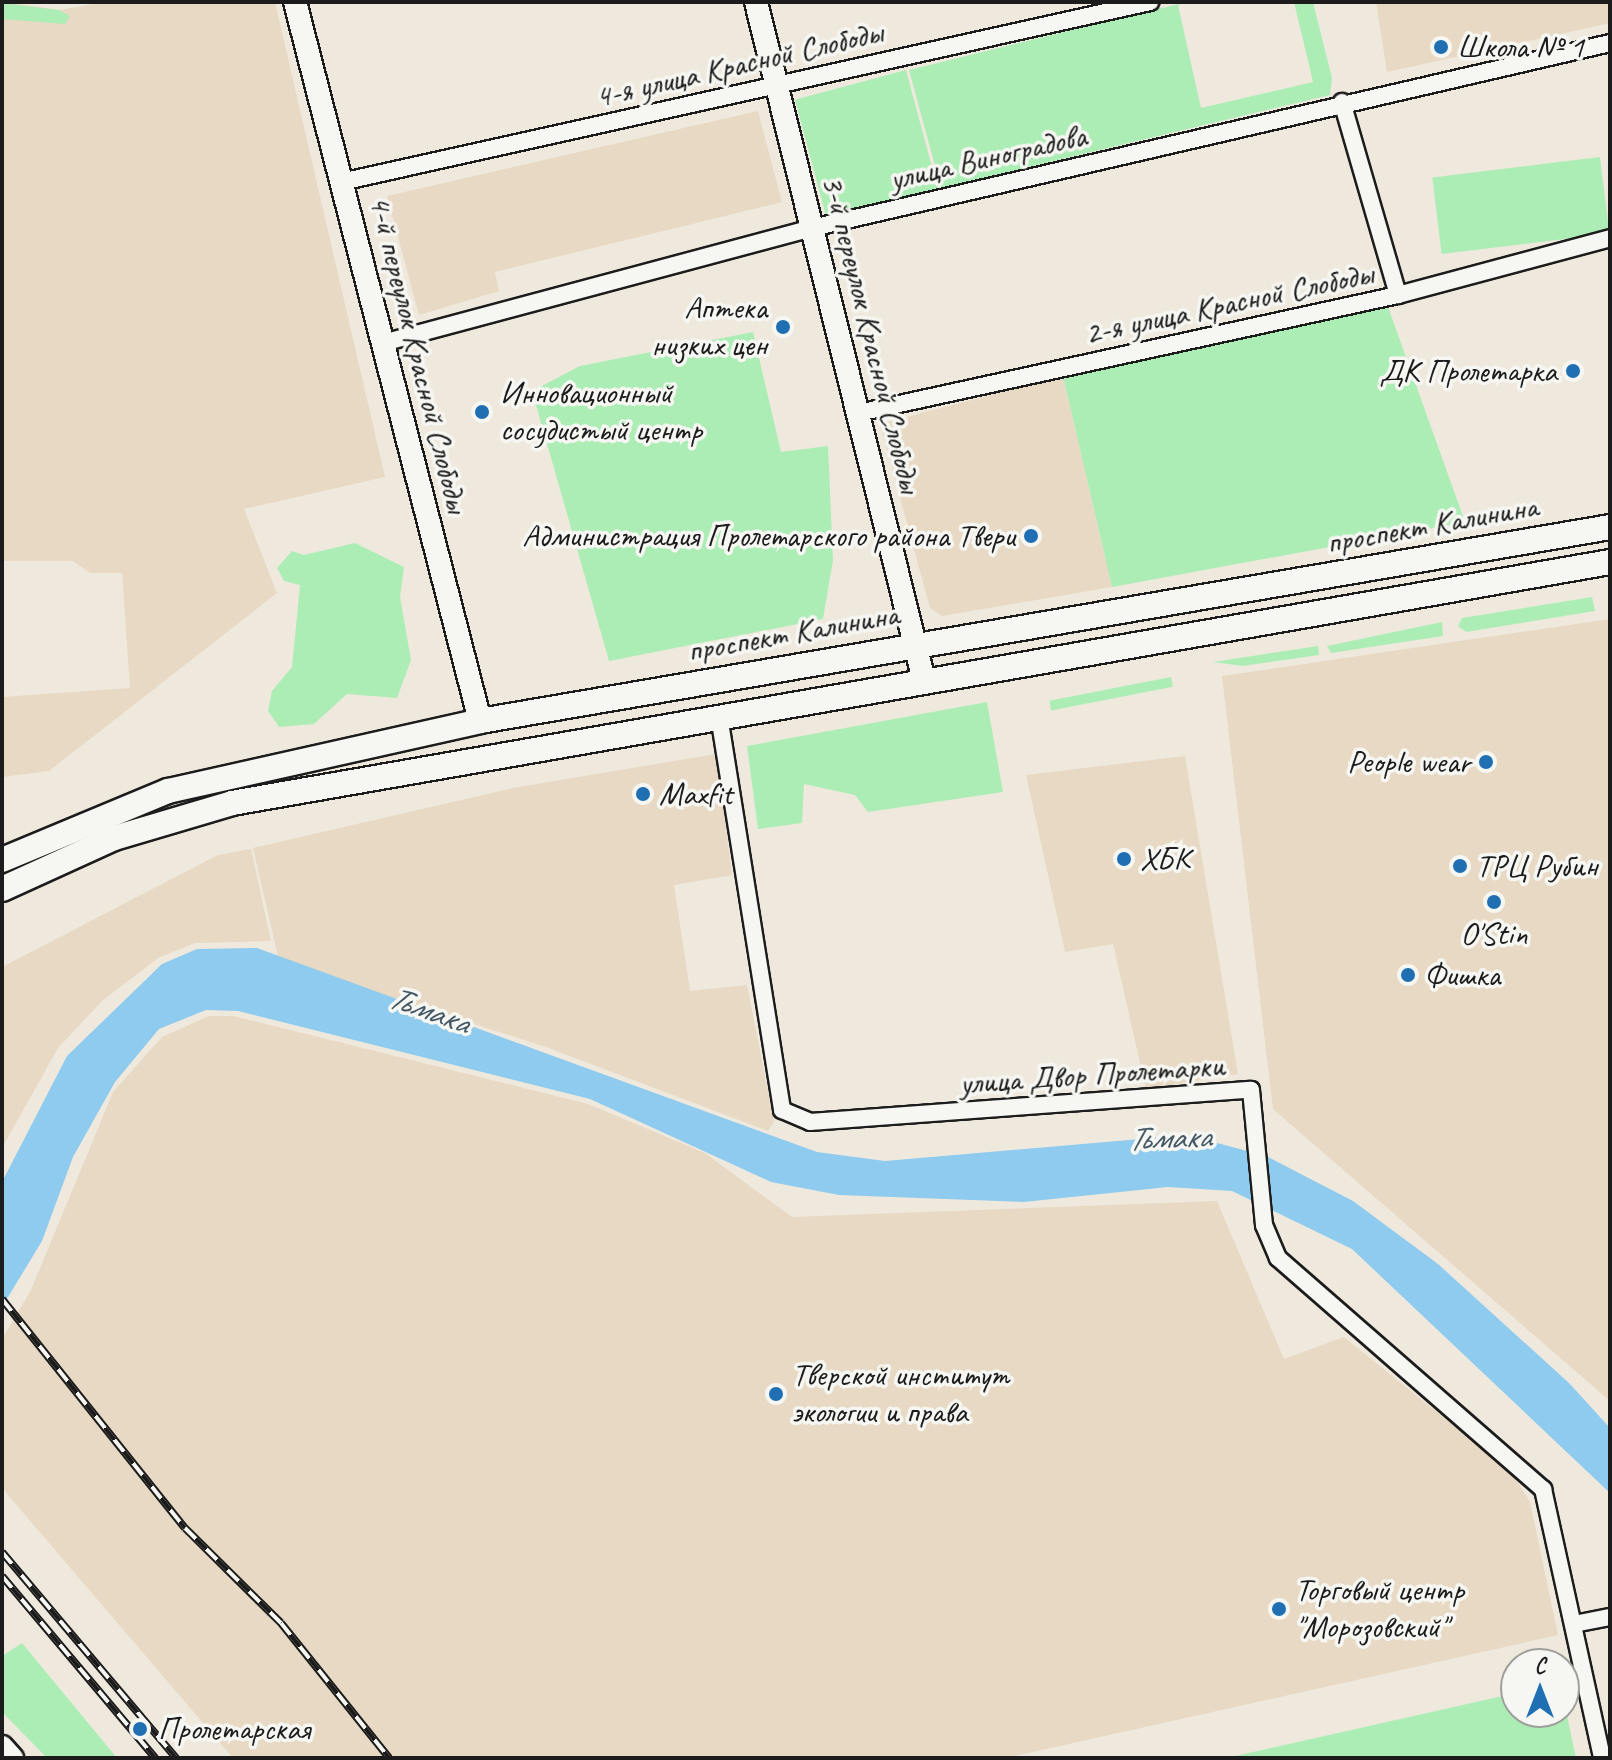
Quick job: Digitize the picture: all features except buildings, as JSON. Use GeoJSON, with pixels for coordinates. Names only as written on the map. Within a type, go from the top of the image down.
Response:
{"type":"FeatureCollection","features":[{"type":"Feature","properties":{"kind":"main road","name":"проспект Калинина"},"geometry":{"type":"LineString","coordinates":[[2,860],[168,791],[480,721],[737,674],[1610,527]]}},
{"type":"Feature","properties":{"kind":"main road"},"geometry":{"type":"LineString","coordinates":[[2,889],[181,816],[465,759],[1197,636],[1610,562]]}},
{"type":"Feature","properties":{"kind":"main road"},"geometry":{"type":"LineString","coordinates":[[1197,636],[1214,594]]}},
{"type":"Feature","properties":{"kind":"main road"},"geometry":{"type":"LineString","coordinates":[[719,716],[737,674]]}},
{"type":"Feature","properties":{"kind":"main road"},"geometry":{"type":"LineString","coordinates":[[465,759],[480,741],[480,721]]}},
{"type":"Feature","properties":{"kind":"street","name":"4-й переулок Красной Слободы"},"geometry":{"type":"LineString","coordinates":[[295,2],[480,721]]}},
{"type":"Feature","properties":{"kind":"street","name":"3-й переулок Красной Слободы"},"geometry":{"type":"LineString","coordinates":[[756,2],[924,681]]}},
{"type":"Feature","properties":{"kind":"street","name":"4-я улица Красной Слободы"},"geometry":{"type":"LineString","coordinates":[[341,182],[1150,2]]}},
{"type":"Feature","properties":{"kind":"street","name":"улица Виноградова"},"geometry":{"type":"LineString","coordinates":[[383,343],[812,228],[1342,102],[1610,43]]}},
{"type":"Feature","properties":{"kind":"street"},"geometry":{"type":"LineString","coordinates":[[1342,102],[1398,295]]}},
{"type":"Feature","properties":{"kind":"street","name":"2-я улица Красной Слободы"},"geometry":{"type":"LineString","coordinates":[[858,413],[1398,295],[1610,238]]}},
{"type":"Feature","properties":{"kind":"street","name":"улица Двор Пролетарки"},"geometry":{"type":"LineString","coordinates":[[719,716],[775,1098],[786,1115],[810,1122],[1251,1090],[1264,1222],[1283,1265],[1538,1480],[1574,1624],[1602,1758]]}},
{"type":"Feature","properties":{"kind":"street"},"geometry":{"type":"LineString","coordinates":[[1574,1624],[1610,1617]]}},
{"type":"Feature","properties":{"kind":"street"},"geometry":{"type":"LineString","coordinates":[[2,1747],[12,1758]]}},
{"type":"Feature","properties":{"kind":"shaded area"},"geometry":{"type":"Polygon","coordinates":[[[2,2],[59,10],[105,2],[275,2],[385,477],[244,509],[277,593],[49,771],[2,777],[2,697],[130,688],[122,573],[90,573],[73,561],[2,561],[2,2]]]}},
{"type":"Feature","properties":{"kind":"shaded area","name":"Школа № 1"},"geometry":{"type":"Polygon","coordinates":[[[1376,2],[1610,2],[1610,23],[1387,72],[1376,2]]]}},
{"type":"Feature","properties":{"kind":"shaded area"},"geometry":{"type":"Polygon","coordinates":[[[758,111],[782,202],[495,272],[499,291],[419,315],[387,196],[758,111]]]}},
{"type":"Feature","properties":{"kind":"shaded area"},"geometry":{"type":"Polygon","coordinates":[[[1063,376],[1112,587],[942,616],[930,608],[880,424],[1063,376]]]}},
{"type":"Feature","properties":{"kind":"shaded area"},"geometry":{"type":"Polygon","coordinates":[[[1610,619],[1610,1401],[1273,1109],[1222,676],[1610,619]]]}},
{"type":"Feature","properties":{"kind":"shaded area"},"geometry":{"type":"Polygon","coordinates":[[[716,754],[732,875],[674,885],[690,991],[747,985],[774,1122],[768,1131],[546,1047],[279,961],[253,848],[513,788],[716,754]]]}},
{"type":"Feature","properties":{"kind":"shaded area"},"geometry":{"type":"Polygon","coordinates":[[[1185,756],[1238,1074],[1146,1089],[1113,944],[1065,952],[1026,775],[1185,756]]]}},
{"type":"Feature","properties":{"kind":"shaded area"},"geometry":{"type":"Polygon","coordinates":[[[251,849],[271,941],[195,943],[158,958],[102,1001],[58,1048],[2,1148],[2,967],[218,855],[251,849]]]}},
{"type":"Feature","properties":{"kind":"shaded area"},"geometry":{"type":"Polygon","coordinates":[[[209,1016],[234,1016],[588,1104],[705,1153],[792,1217],[1217,1201],[1284,1359],[1344,1337],[1511,1472],[1530,1502],[1558,1635],[1006,1758],[233,1758],[2,1488],[2,1339],[31,1290],[113,1092],[162,1037],[209,1016]]]}},
{"type":"Feature","properties":{"kind":"green space"},"geometry":{"type":"Polygon","coordinates":[[[1187,2],[1178,5],[1201,108],[1313,82],[1294,2],[1313,2],[1332,78],[1330,95],[941,188],[909,70],[1187,2]]]}},
{"type":"Feature","properties":{"kind":"green space"},"geometry":{"type":"Polygon","coordinates":[[[2,3],[59,10],[70,16],[65,24],[2,19],[2,3]]]}},
{"type":"Feature","properties":{"kind":"green space"},"geometry":{"type":"Polygon","coordinates":[[[906,70],[938,189],[827,219],[795,100],[906,70]]]}},
{"type":"Feature","properties":{"kind":"green space"},"geometry":{"type":"Polygon","coordinates":[[[1600,157],[1609,233],[1442,254],[1432,178],[1600,157]]]}},
{"type":"Feature","properties":{"kind":"green space"},"geometry":{"type":"Polygon","coordinates":[[[1387,304],[1465,522],[1112,587],[1063,376],[1387,304]]]}},
{"type":"Feature","properties":{"kind":"green space"},"geometry":{"type":"Polygon","coordinates":[[[753,332],[781,452],[828,446],[833,560],[823,619],[609,661],[532,391],[580,366],[753,332]]]}},
{"type":"Feature","properties":{"kind":"green space"},"geometry":{"type":"Polygon","coordinates":[[[355,543],[404,567],[400,597],[411,660],[397,698],[347,694],[314,724],[279,727],[268,711],[272,691],[292,667],[300,585],[284,581],[277,568],[292,551],[304,555],[355,543]]]}},
{"type":"Feature","properties":{"kind":"green space"},"geometry":{"type":"Polygon","coordinates":[[[1592,597],[1595,611],[1466,632],[1458,626],[1462,618],[1592,597]]]}},
{"type":"Feature","properties":{"kind":"green space"},"geometry":{"type":"Polygon","coordinates":[[[1442,622],[1443,636],[1331,653],[1327,646],[1442,622]]]}},
{"type":"Feature","properties":{"kind":"green space"},"geometry":{"type":"Polygon","coordinates":[[[1318,646],[1319,655],[1243,666],[1213,662],[1318,646]]]}},
{"type":"Feature","properties":{"kind":"green space"},"geometry":{"type":"Polygon","coordinates":[[[1171,677],[1173,687],[1051,710],[1049,701],[1171,677]]]}},
{"type":"Feature","properties":{"kind":"green space"},"geometry":{"type":"Polygon","coordinates":[[[987,702],[1003,792],[868,812],[855,795],[804,784],[802,823],[758,829],[747,746],[987,702]]]}},
{"type":"Feature","properties":{"kind":"green space"},"geometry":{"type":"Polygon","coordinates":[[[22,1643],[117,1758],[47,1758],[2,1712],[2,1656],[22,1643]]]}},
{"type":"Feature","properties":{"kind":"green space"},"geometry":{"type":"Polygon","coordinates":[[[1500,1697],[1500,1728],[1570,1728],[1576,1758],[1226,1758],[1500,1697]]]}},
{"type":"Feature","properties":{"kind":"water","name":"Тьмака"},"geometry":{"type":"Polygon","coordinates":[[[257,948],[817,1152],[885,1161],[1187,1135],[1266,1156],[1353,1201],[1438,1264],[1569,1383],[1610,1428],[1610,1493],[1352,1249],[1232,1191],[1168,1187],[1024,1202],[839,1195],[771,1182],[590,1099],[238,1011],[206,1010],[159,1029],[115,1082],[73,1157],[42,1241],[2,1307],[2,1182],[67,1056],[162,964],[197,949],[257,948]]]}},
{"type":"Feature","properties":{"kind":"railway"},"geometry":{"type":"LineString","coordinates":[[2,1299],[185,1528],[281,1623],[389,1758]]}},
{"type":"Feature","properties":{"kind":"railway"},"geometry":{"type":"LineString","coordinates":[[2,1552],[176,1758]]}},
{"type":"Feature","properties":{"kind":"railway"},"geometry":{"type":"LineString","coordinates":[[2,1576],[155,1758]]}},
{"type":"Feature","properties":{"kind":"place","name":"Школа № 1"},"geometry":{"type":"Point","coordinates":[1441,47]}},
{"type":"Feature","properties":{"kind":"place","name":"Аптека низких цен"},"geometry":{"type":"Point","coordinates":[783,327]}},
{"type":"Feature","properties":{"kind":"place","name":"ДК Пролетарка"},"geometry":{"type":"Point","coordinates":[1573,371]}},
{"type":"Feature","properties":{"kind":"place","name":"Инновационный сосудистый центр"},"geometry":{"type":"Point","coordinates":[482,412]}},
{"type":"Feature","properties":{"kind":"place","name":"Администрация Пролетарского района Твери"},"geometry":{"type":"Point","coordinates":[1031,536]}},
{"type":"Feature","properties":{"kind":"place","name":"People wear"},"geometry":{"type":"Point","coordinates":[1486,762]}},
{"type":"Feature","properties":{"kind":"place","name":"Maxfit"},"geometry":{"type":"Point","coordinates":[643,794]}},
{"type":"Feature","properties":{"kind":"place","name":"ХБК"},"geometry":{"type":"Point","coordinates":[1124,859]}},
{"type":"Feature","properties":{"kind":"place","name":"ТРЦ Рубин"},"geometry":{"type":"Point","coordinates":[1460,866]}},
{"type":"Feature","properties":{"kind":"place","name":"O'Stin"},"geometry":{"type":"Point","coordinates":[1494,902]}},
{"type":"Feature","properties":{"kind":"place","name":"Фишка"},"geometry":{"type":"Point","coordinates":[1408,975]}},
{"type":"Feature","properties":{"kind":"place","name":"Тверской институт экологии и права"},"geometry":{"type":"Point","coordinates":[776,1394]}},
{"type":"Feature","properties":{"kind":"place","name":"Торговый центр \"Морозовский\""},"geometry":{"type":"Point","coordinates":[1279,1609]}},
{"type":"Feature","properties":{"kind":"place","name":"Пролетарская"},"geometry":{"type":"Point","coordinates":[140,1729]}}]}
